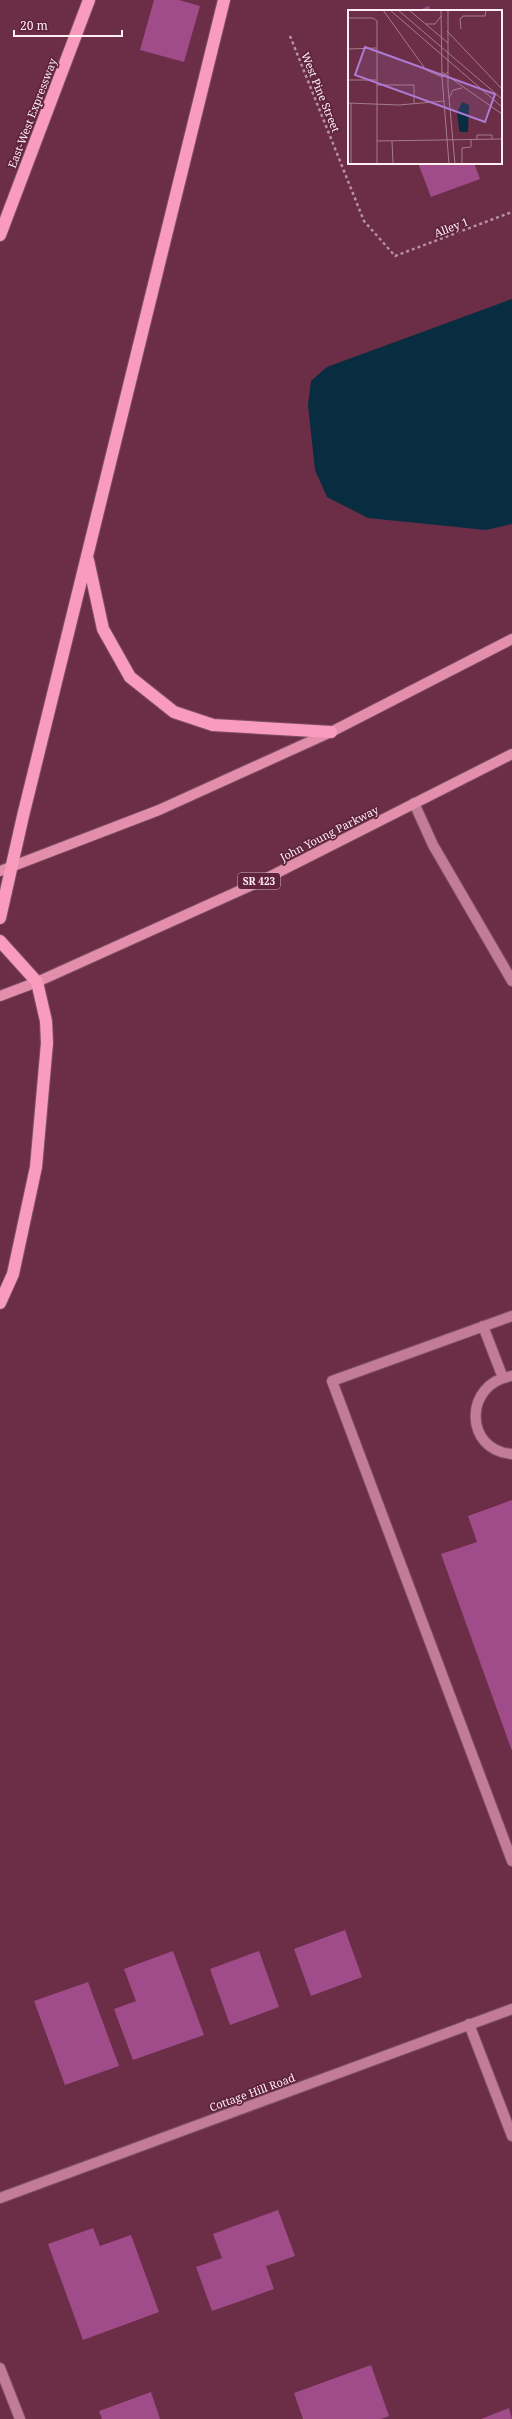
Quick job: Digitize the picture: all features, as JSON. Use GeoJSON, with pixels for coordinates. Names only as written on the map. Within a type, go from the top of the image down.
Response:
{"type":"FeatureCollection","features":[{"type":"Feature","properties":{"kind":"highway","name":"East-West Expressway"},"geometry":{"type":"LineString","coordinates":[[0,235],[89,0]]}},
{"type":"Feature","properties":{"kind":"highway"},"geometry":{"type":"LineString","coordinates":[[0,918],[23,816],[224,0]]}},
{"type":"Feature","properties":{"kind":"highway"},"geometry":{"type":"LineString","coordinates":[[88,557],[103,629],[130,677],[174,712],[213,725],[331,732]]}},
{"type":"Feature","properties":{"kind":"highway"},"geometry":{"type":"LineString","coordinates":[[0,941],[37,982],[46,1021],[47,1044],[36,1167],[13,1274],[0,1303]]}},
{"type":"Feature","properties":{"kind":"main road"},"geometry":{"type":"LineString","coordinates":[[0,871],[159,810],[331,732],[512,639]]}},
{"type":"Feature","properties":{"kind":"main road","name":"John Young Parkway"},"geometry":{"type":"LineString","coordinates":[[0,996],[37,982],[260,881],[512,754]]}},
{"type":"Feature","properties":{"kind":"street"},"geometry":{"type":"LineString","coordinates":[[414,803],[433,845],[512,981]]}},
{"type":"Feature","properties":{"kind":"street"},"geometry":{"type":"LineString","coordinates":[[512,1316],[332,1381],[512,1861]]}},
{"type":"Feature","properties":{"kind":"street"},"geometry":{"type":"LineString","coordinates":[[483,1326],[507,1377],[491,1383],[482,1392],[477,1403],[475,1415],[477,1428],[483,1439],[493,1448],[512,1454]]}},
{"type":"Feature","properties":{"kind":"street","name":"Cottage Hill Road"},"geometry":{"type":"LineString","coordinates":[[0,2198],[512,2009]]}},
{"type":"Feature","properties":{"kind":"street"},"geometry":{"type":"LineString","coordinates":[[470,2024],[512,2136]]}},
{"type":"Feature","properties":{"kind":"street"},"geometry":{"type":"LineString","coordinates":[[0,2368],[20,2419]]}},
{"type":"Feature","properties":{"kind":"path","name":"West Pine Street"},"geometry":{"type":"LineString","coordinates":[[290,36],[364,221],[395,256]]}},
{"type":"Feature","properties":{"kind":"path","name":"Alley 1"},"geometry":{"type":"LineString","coordinates":[[395,256],[512,212]]}},
{"type":"Feature","properties":{"kind":"water"},"geometry":{"type":"Polygon","coordinates":[[[512,299],[512,524],[486,530],[368,518],[327,497],[315,470],[308,405],[311,381],[327,367],[512,299]]]}},
{"type":"Feature","properties":{"kind":"building"},"geometry":{"type":"Polygon","coordinates":[[[154,0],[179,0],[200,6],[184,62],[140,50],[154,0]]]}},
{"type":"Feature","properties":{"kind":"building"},"geometry":{"type":"Polygon","coordinates":[[[429,6],[430,10],[419,10],[429,6]]]}},
{"type":"Feature","properties":{"kind":"building"},"geometry":{"type":"Polygon","coordinates":[[[418,164],[474,164],[480,179],[431,197],[418,164]]]}},
{"type":"Feature","properties":{"kind":"building"},"geometry":{"type":"Polygon","coordinates":[[[512,1500],[512,1751],[441,1554],[477,1542],[468,1516],[512,1500]]]}},
{"type":"Feature","properties":{"kind":"building"},"geometry":{"type":"Polygon","coordinates":[[[345,1930],[362,1977],[311,1996],[294,1949],[345,1930]]]}},
{"type":"Feature","properties":{"kind":"building"},"geometry":{"type":"Polygon","coordinates":[[[173,1951],[204,2035],[133,2060],[114,2009],[136,2001],[124,1969],[173,1951]]]}},
{"type":"Feature","properties":{"kind":"building"},"geometry":{"type":"Polygon","coordinates":[[[259,1951],[279,2007],[230,2025],[210,1969],[259,1951]]]}},
{"type":"Feature","properties":{"kind":"building"},"geometry":{"type":"Polygon","coordinates":[[[88,1982],[119,2066],[65,2085],[34,2001],[88,1982]]]}},
{"type":"Feature","properties":{"kind":"building"},"geometry":{"type":"Polygon","coordinates":[[[278,2210],[295,2256],[266,2266],[274,2289],[212,2311],[196,2267],[222,2258],[213,2234],[278,2210]]]}},
{"type":"Feature","properties":{"kind":"building"},"geometry":{"type":"Polygon","coordinates":[[[93,2228],[100,2246],[131,2235],[159,2312],[83,2340],[48,2244],[93,2228]]]}},
{"type":"Feature","properties":{"kind":"building"},"geometry":{"type":"Polygon","coordinates":[[[371,2365],[389,2416],[381,2419],[303,2419],[294,2393],[371,2365]]]}},
{"type":"Feature","properties":{"kind":"building"},"geometry":{"type":"Polygon","coordinates":[[[151,2392],[160,2419],[102,2419],[99,2411],[151,2392]]]}},
{"type":"Feature","properties":{"kind":"building"},"geometry":{"type":"Polygon","coordinates":[[[509,2408],[512,2419],[481,2419],[509,2408]]]}}]}
